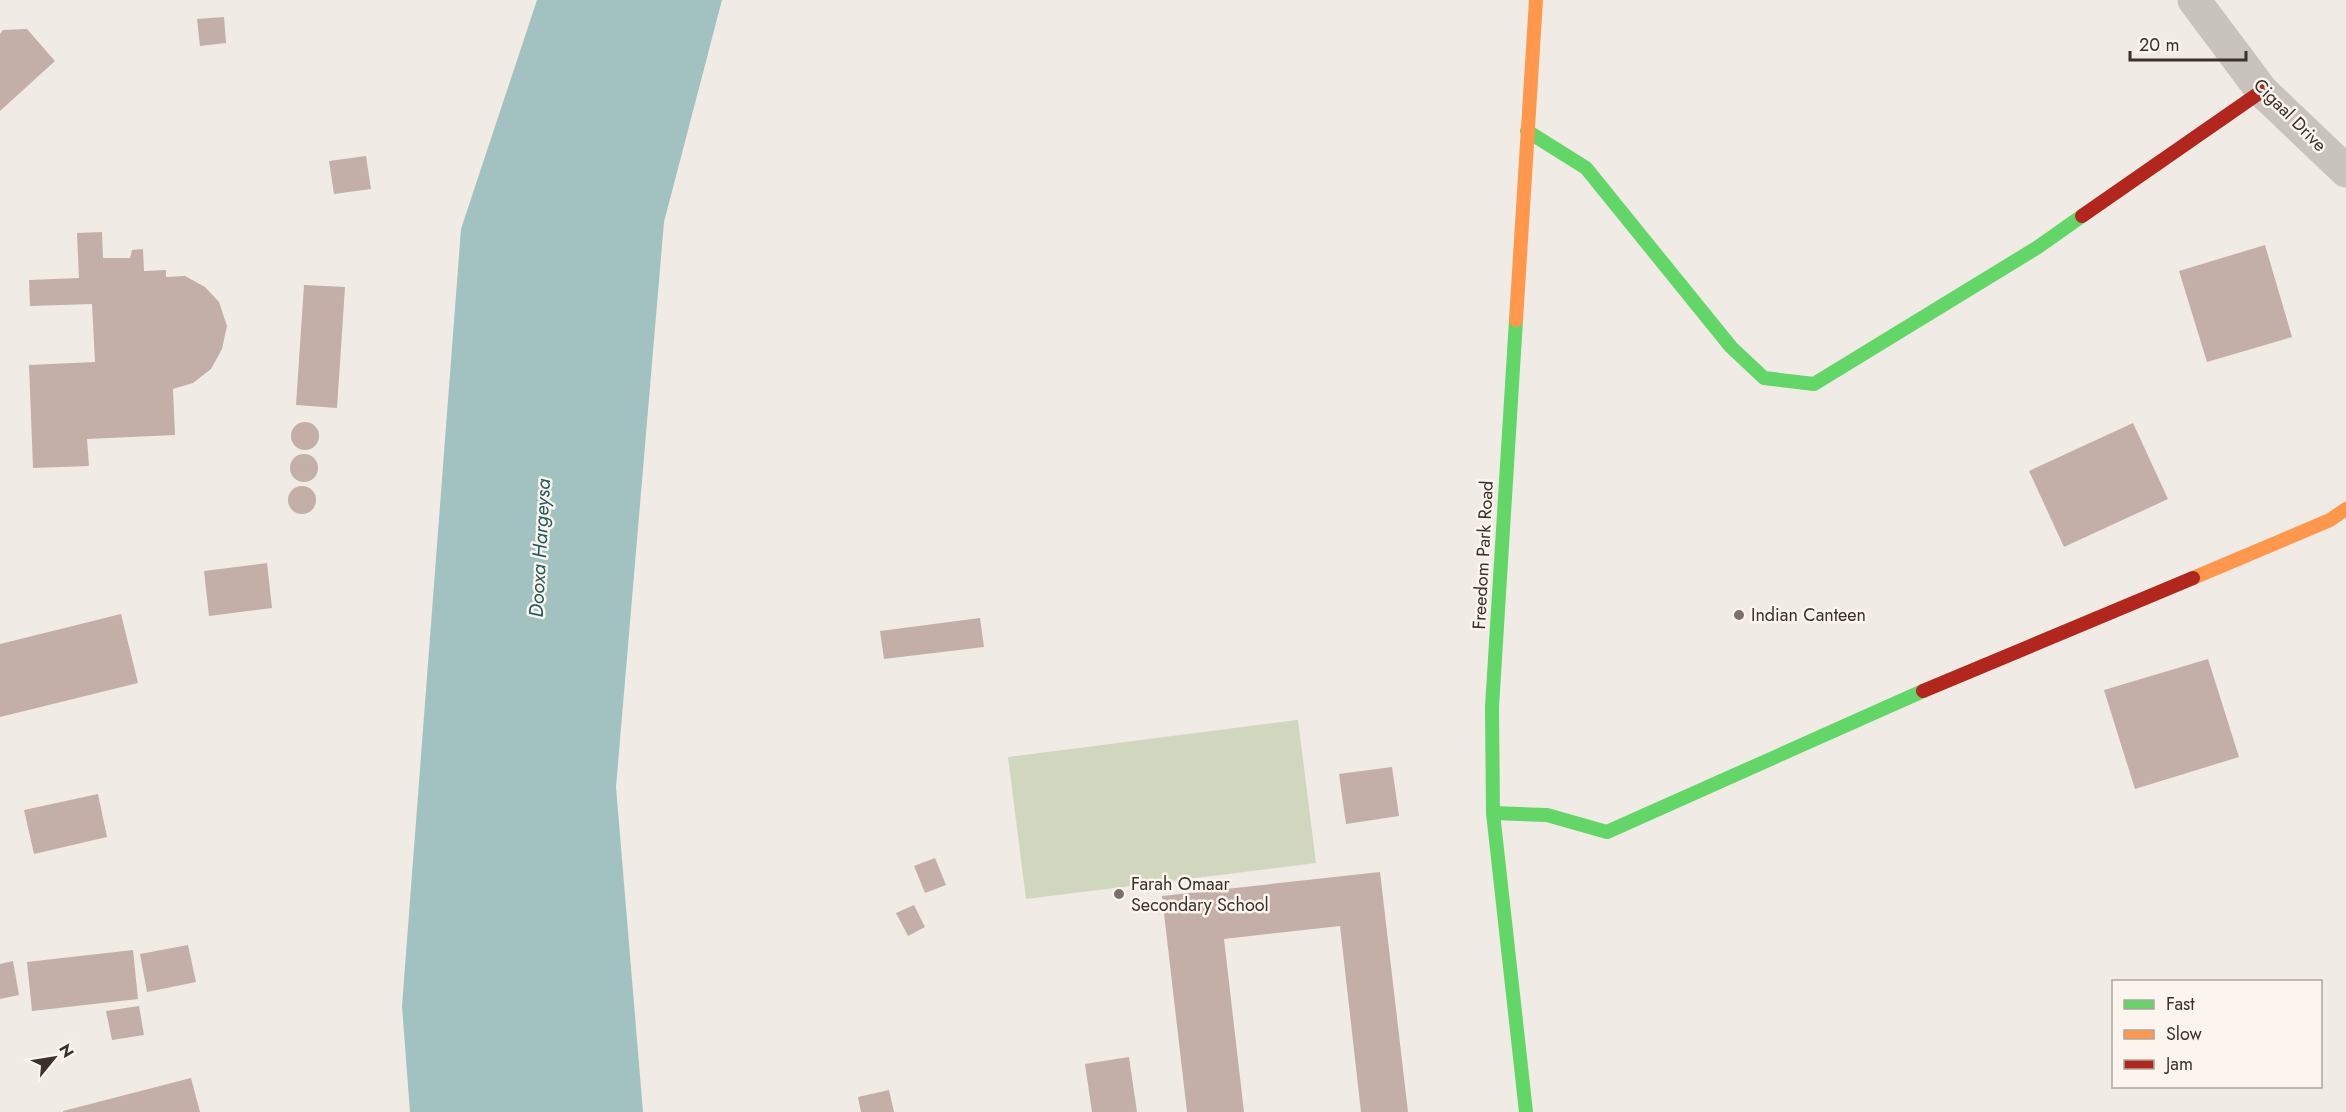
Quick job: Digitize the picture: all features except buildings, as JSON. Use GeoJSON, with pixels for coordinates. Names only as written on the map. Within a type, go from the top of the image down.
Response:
{"type":"FeatureCollection","features":[{"type":"Feature","properties":{"kind":"street","name":"Freedom Park Road"},"geometry":{"type":"LineString","coordinates":[[1526,1112],[1493,813],[1492,706],[1536,0]]}},
{"type":"Feature","properties":{"kind":"street","name":"Cigaal Drive"},"geometry":{"type":"LineString","coordinates":[[2194,0],[2262,91],[2346,171]]}},
{"type":"Feature","properties":{"kind":"street"},"geometry":{"type":"LineString","coordinates":[[1527,131],[1586,168],[1731,347],[1764,378],[1814,384],[2038,247],[2262,91]]}},
{"type":"Feature","properties":{"kind":"street"},"geometry":{"type":"LineString","coordinates":[[1493,813],[1547,815],[1607,832],[1913,695],[2330,520],[2346,509]]}},
{"type":"Feature","properties":{"kind":"green space"},"geometry":{"type":"Polygon","coordinates":[[[1298,720],[1316,863],[1026,899],[1008,757],[1298,720]]]}},
{"type":"Feature","properties":{"kind":"water","name":"Dooxa Hargeysa"},"geometry":{"type":"Polygon","coordinates":[[[537,0],[722,0],[664,222],[616,787],[643,1112],[410,1112],[402,1006],[461,229],[537,0]]]}},
{"type":"Feature","properties":{"kind":"traffic: fast"},"geometry":{"type":"LineString","coordinates":[[1527,131],[1586,168],[1731,347],[1764,378],[1814,384],[2038,247],[2082,216]]}},
{"type":"Feature","properties":{"kind":"traffic: fast"},"geometry":{"type":"LineString","coordinates":[[1516,320],[1492,707],[1493,813],[1526,1112]]}},
{"type":"Feature","properties":{"kind":"traffic: fast"},"geometry":{"type":"LineString","coordinates":[[1493,813],[1547,815],[1607,832],[1923,691]]}},
{"type":"Feature","properties":{"kind":"traffic: slow"},"geometry":{"type":"LineString","coordinates":[[1516,320],[1536,0]]}},
{"type":"Feature","properties":{"kind":"traffic: slow"},"geometry":{"type":"LineString","coordinates":[[2193,578],[2330,520],[2346,509]]}},
{"type":"Feature","properties":{"kind":"traffic: jam"},"geometry":{"type":"LineString","coordinates":[[2082,216],[2262,91]]}},
{"type":"Feature","properties":{"kind":"traffic: jam"},"geometry":{"type":"LineString","coordinates":[[1923,691],[2193,578]]}},
{"type":"Feature","properties":{"kind":"place","name":"Indian Canteen"},"geometry":{"type":"Point","coordinates":[1739,615]}},
{"type":"Feature","properties":{"kind":"place","name":"Farah Omaar Secondary School"},"geometry":{"type":"Point","coordinates":[1119,894]}}]}
